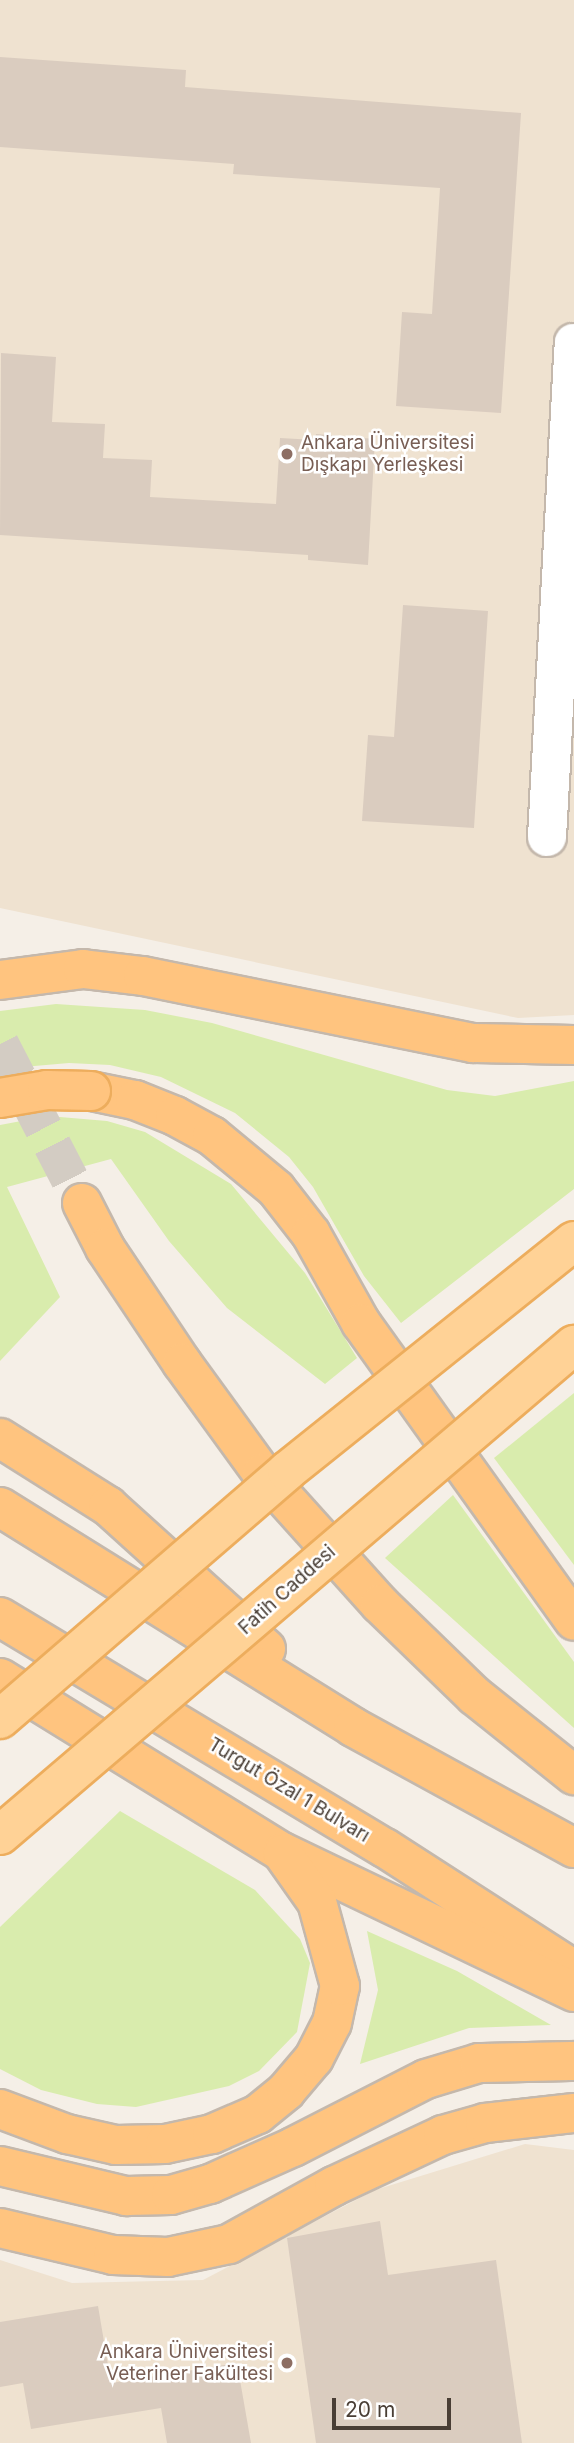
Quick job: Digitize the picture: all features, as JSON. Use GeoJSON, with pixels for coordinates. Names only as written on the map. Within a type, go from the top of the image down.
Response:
{"type":"FeatureCollection","features":[{"type":"Feature","properties":{"kind":"highway"},"geometry":{"type":"LineString","coordinates":[[0,980],[83,969],[131,974],[473,1042],[574,1045]]}},
{"type":"Feature","properties":{"kind":"highway"},"geometry":{"type":"LineString","coordinates":[[0,1098],[47,1090],[90,1091],[135,1100],[175,1116],[212,1136],[276,1189],[311,1234],[361,1324],[574,1621]]}},
{"type":"Feature","properties":{"kind":"highway"},"geometry":{"type":"LineString","coordinates":[[82,1203],[144,1306],[262,1473],[408,1631],[475,1696],[574,1775]]}},
{"type":"Feature","properties":{"kind":"highway"},"geometry":{"type":"LineString","coordinates":[[0,1437],[108,1506],[353,1727]]}},
{"type":"Feature","properties":{"kind":"highway"},"geometry":{"type":"LineString","coordinates":[[0,1507],[353,1727],[574,1848]]}},
{"type":"Feature","properties":{"kind":"highway","name":"Turgut Özal 1 Bulvarı"},"geometry":{"type":"LineString","coordinates":[[0,1617],[385,1848],[574,1970]]}},
{"type":"Feature","properties":{"kind":"highway"},"geometry":{"type":"LineString","coordinates":[[0,1678],[282,1852],[574,1992]]}},
{"type":"Feature","properties":{"kind":"highway"},"geometry":{"type":"LineString","coordinates":[[0,2109],[67,2134],[116,2145],[165,2144],[212,2134],[258,2114],[286,2091],[320,2046],[332,2023],[340,1986],[317,1902],[282,1852]]}},
{"type":"Feature","properties":{"kind":"highway"},"geometry":{"type":"LineString","coordinates":[[0,2166],[125,2196],[171,2195],[210,2184],[293,2147],[426,2079],[479,2063],[574,2061]]}},
{"type":"Feature","properties":{"kind":"highway"},"geometry":{"type":"LineString","coordinates":[[0,2228],[113,2255],[168,2257],[229,2244],[334,2186],[443,2135],[485,2123],[574,2113]]}},
{"type":"Feature","properties":{"kind":"main road"},"geometry":{"type":"LineString","coordinates":[[0,1718],[287,1471],[574,1241]]}},
{"type":"Feature","properties":{"kind":"main road","name":"Fatih Caddesi"},"geometry":{"type":"LineString","coordinates":[[0,1835],[574,1345]]}},
{"type":"Feature","properties":{"kind":"street"},"geometry":{"type":"LineString","coordinates":[[547,837],[574,343]]}},
{"type":"Feature","properties":{"kind":"shaded area","name":"Ankara Üniversitesi Dışkapı Yerleşkesi"},"geometry":{"type":"Polygon","coordinates":[[[0,0],[574,0],[574,1015],[518,1018],[0,908],[0,0]]]}},
{"type":"Feature","properties":{"kind":"shaded area","name":"Ankara Üniversitesi Veteriner Fakültesi"},"geometry":{"type":"Polygon","coordinates":[[[525,2144],[574,2150],[574,2443],[0,2443],[0,2260],[72,2283],[203,2280],[375,2190],[525,2144]]]}},
{"type":"Feature","properties":{"kind":"green space"},"geometry":{"type":"Polygon","coordinates":[[[56,1004],[145,1010],[212,1023],[447,1090],[495,1096],[574,1081],[574,1189],[401,1323],[364,1276],[313,1187],[289,1157],[235,1113],[161,1077],[110,1065],[69,1063],[0,1069],[0,1011],[56,1004]]]}},
{"type":"Feature","properties":{"kind":"green space"},"geometry":{"type":"Polygon","coordinates":[[[48,1116],[107,1121],[145,1132],[231,1184],[305,1273],[357,1358],[325,1384],[227,1308],[169,1241],[111,1159],[7,1187],[60,1297],[0,1361],[0,1125],[48,1116]]]}},
{"type":"Feature","properties":{"kind":"green space"},"geometry":{"type":"Polygon","coordinates":[[[574,1393],[574,1565],[494,1458],[574,1393]]]}},
{"type":"Feature","properties":{"kind":"green space"},"geometry":{"type":"Polygon","coordinates":[[[453,1495],[574,1662],[574,1728],[385,1558],[453,1495]]]}},
{"type":"Feature","properties":{"kind":"green space"},"geometry":{"type":"Polygon","coordinates":[[[120,1811],[255,1890],[300,1939],[310,1963],[297,2032],[259,2071],[229,2086],[136,2107],[97,2104],[41,2090],[0,2069],[0,1927],[120,1811]]]}},
{"type":"Feature","properties":{"kind":"green space"},"geometry":{"type":"Polygon","coordinates":[[[367,1931],[457,1971],[551,2025],[469,2028],[360,2064],[378,1990],[367,1931]]]}},
{"type":"Feature","properties":{"kind":"building"},"geometry":{"type":"Polygon","coordinates":[[[0,57],[186,70],[185,87],[521,113],[501,413],[396,406],[402,312],[432,314],[440,188],[233,174],[234,164],[0,147],[0,57]]]}},
{"type":"Feature","properties":{"kind":"building"},"geometry":{"type":"Polygon","coordinates":[[[1,353],[56,357],[52,422],[105,424],[103,458],[152,460],[150,497],[276,504],[280,438],[315,440],[316,434],[375,439],[368,565],[308,560],[308,555],[0,535],[1,353]]]}},
{"type":"Feature","properties":{"kind":"building"},"geometry":{"type":"Polygon","coordinates":[[[403,605],[488,611],[474,828],[362,821],[368,735],[394,737],[403,605]]]}},
{"type":"Feature","properties":{"kind":"building"},"geometry":{"type":"Polygon","coordinates":[[[380,2221],[388,2275],[496,2260],[522,2443],[316,2443],[287,2238],[380,2221]]]}},
{"type":"Feature","properties":{"kind":"building"},"geometry":{"type":"Polygon","coordinates":[[[98,2306],[111,2383],[237,2363],[251,2443],[167,2443],[161,2408],[31,2429],[23,2383],[0,2387],[0,2322],[98,2306]]]}},
{"type":"Feature","properties":{"kind":"tunnel"},"geometry":{"type":"LineString","coordinates":[[0,1044],[82,1203]]}},
{"type":"Feature","properties":{"kind":"place","name":"Ankara Üniversitesi Dışkapı Yerleşkesi"},"geometry":{"type":"Point","coordinates":[287,454]}},
{"type":"Feature","properties":{"kind":"place","name":"Ankara Üniversitesi Veteriner Fakültesi"},"geometry":{"type":"Point","coordinates":[287,2363]}}]}
